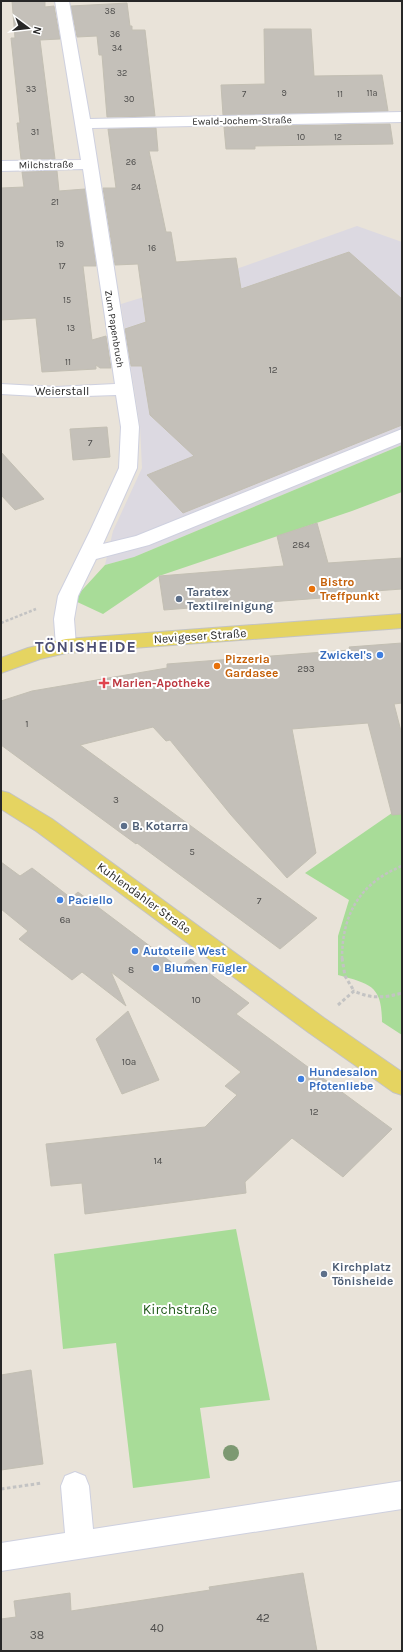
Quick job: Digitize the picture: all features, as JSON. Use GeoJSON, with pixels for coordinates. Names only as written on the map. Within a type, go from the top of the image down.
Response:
{"type":"FeatureCollection","features":[{"type":"Feature","properties":{"kind":"main road","name":"Nevigeser Straße"},"geometry":{"type":"LineString","coordinates":[[1,666],[34,653],[66,646],[402,621]]}},
{"type":"Feature","properties":{"kind":"main road","name":"Kuhlendahler Straße"},"geometry":{"type":"LineString","coordinates":[[1,799],[44,825],[316,1025],[402,1085]]}},
{"type":"Feature","properties":{"kind":"street","name":"Zum Papenbruch"},"geometry":{"type":"LineString","coordinates":[[62,1],[90,164],[130,427],[128,468],[68,596],[64,619],[66,646]]}},
{"type":"Feature","properties":{"kind":"street","name":"Ewald-Jochem-Straße"},"geometry":{"type":"LineString","coordinates":[[82,124],[402,117]]}},
{"type":"Feature","properties":{"kind":"street","name":"Milchstraße"},"geometry":{"type":"LineString","coordinates":[[1,166],[90,164]]}},
{"type":"Feature","properties":{"kind":"street","name":"Weierstall"},"geometry":{"type":"LineString","coordinates":[[1,389],[56,392],[124,389]]}},
{"type":"Feature","properties":{"kind":"street"},"geometry":{"type":"LineString","coordinates":[[89,554],[142,541],[402,435]]}},
{"type":"Feature","properties":{"kind":"street"},"geometry":{"type":"LineString","coordinates":[[75,1486],[80,1545]]}},
{"type":"Feature","properties":{"kind":"street"},"geometry":{"type":"LineString","coordinates":[[1,1558],[402,1495]]}},
{"type":"Feature","properties":{"kind":"path"},"geometry":{"type":"LineString","coordinates":[[402,866],[394,869],[371,884],[352,906],[345,925],[342,949],[343,974],[346,983],[354,991],[374,999],[402,993]]}},
{"type":"Feature","properties":{"kind":"path"},"geometry":{"type":"LineString","coordinates":[[316,1025],[354,991]]}},
{"type":"Feature","properties":{"kind":"path"},"geometry":{"type":"LineString","coordinates":[[1,1489],[47,1483]]}},
{"type":"Feature","properties":{"kind":"shaded area"},"geometry":{"type":"Polygon","coordinates":[[[357,226],[402,242],[402,445],[134,557],[105,565],[113,531],[142,468],[140,426],[121,304],[242,267],[357,226]]]}},
{"type":"Feature","properties":{"kind":"green space"},"geometry":{"type":"Polygon","coordinates":[[[402,445],[402,492],[352,511],[159,576],[103,614],[73,600],[105,565],[134,557],[402,445]]]}},
{"type":"Feature","properties":{"kind":"green space"},"geometry":{"type":"Polygon","coordinates":[[[402,808],[402,1035],[382,1022],[380,1000],[377,993],[372,988],[366,984],[338,975],[338,936],[349,900],[305,873],[392,813],[402,808]]]}},
{"type":"Feature","properties":{"kind":"green space","name":"Kirchstraße"},"geometry":{"type":"Polygon","coordinates":[[[236,1229],[270,1400],[200,1408],[210,1478],[133,1488],[116,1343],[63,1349],[54,1254],[236,1229]]]}},
{"type":"Feature","properties":{"kind":"building"},"geometry":{"type":"Polygon","coordinates":[[[12,1],[45,1],[45,7],[54,6],[60,39],[40,40],[55,159],[21,159],[17,123],[20,123],[11,38],[15,38],[12,1]]]}},
{"type":"Feature","properties":{"kind":"building"},"geometry":{"type":"Polygon","coordinates":[[[127,3],[130,26],[132,26],[132,30],[145,30],[155,116],[107,117],[102,55],[99,55],[97,36],[77,37],[71,6],[127,3]]]}},
{"type":"Feature","properties":{"kind":"building"},"geometry":{"type":"Polygon","coordinates":[[[264,29],[311,29],[314,76],[382,75],[388,111],[223,115],[221,85],[265,84],[264,29]]]}},
{"type":"Feature","properties":{"kind":"building"},"geometry":{"type":"Polygon","coordinates":[[[390,124],[393,144],[255,146],[255,149],[226,149],[224,127],[390,124]]]}},
{"type":"Feature","properties":{"kind":"building"},"geometry":{"type":"Polygon","coordinates":[[[156,128],[158,151],[149,151],[166,232],[171,232],[176,262],[236,258],[241,289],[349,252],[402,299],[402,425],[183,513],[147,475],[194,456],[150,415],[142,366],[131,366],[125,329],[146,322],[138,264],[115,265],[103,188],[116,188],[108,129],[156,128]]]}},
{"type":"Feature","properties":{"kind":"building"},"geometry":{"type":"Polygon","coordinates":[[[57,171],[59,191],[85,189],[96,266],[83,266],[92,340],[106,336],[111,368],[100,368],[96,365],[96,369],[42,372],[36,318],[1,320],[1,188],[24,187],[22,172],[57,171]]]}},
{"type":"Feature","properties":{"kind":"building"},"geometry":{"type":"Polygon","coordinates":[[[107,427],[110,457],[73,460],[70,429],[107,427]]]}},
{"type":"Feature","properties":{"kind":"building"},"geometry":{"type":"Polygon","coordinates":[[[1,452],[44,499],[15,510],[1,495],[1,452]]]}},
{"type":"Feature","properties":{"kind":"building"},"geometry":{"type":"Polygon","coordinates":[[[317,523],[328,563],[402,558],[402,589],[361,592],[361,595],[164,610],[159,576],[284,566],[277,536],[317,523]]]}},
{"type":"Feature","properties":{"kind":"building"},"geometry":{"type":"Polygon","coordinates":[[[402,643],[402,703],[394,704],[402,735],[402,814],[392,815],[368,723],[292,729],[316,853],[287,878],[231,815],[170,740],[166,741],[153,727],[80,745],[317,918],[280,949],[1,745],[1,701],[32,691],[167,668],[167,664],[350,650],[349,647],[402,643]]]}},
{"type":"Feature","properties":{"kind":"building"},"geometry":{"type":"Polygon","coordinates":[[[1,862],[20,876],[32,868],[71,898],[78,892],[179,968],[190,959],[249,1003],[236,1014],[392,1129],[343,1177],[292,1138],[245,1182],[246,1193],[85,1214],[82,1183],[51,1186],[46,1144],[205,1127],[237,1095],[225,1086],[241,1072],[111,972],[126,1006],[82,972],[72,980],[19,939],[28,931],[1,909],[1,862]]]}},
{"type":"Feature","properties":{"kind":"building"},"geometry":{"type":"Polygon","coordinates":[[[128,1011],[159,1080],[122,1094],[96,1039],[128,1011]]]}},
{"type":"Feature","properties":{"kind":"building"},"geometry":{"type":"Polygon","coordinates":[[[31,1370],[43,1464],[1,1470],[1,1375],[31,1370]]]}},
{"type":"Feature","properties":{"kind":"building"},"geometry":{"type":"Polygon","coordinates":[[[303,1573],[317,1651],[1,1651],[1,1619],[16,1617],[14,1601],[70,1593],[71,1611],[210,1590],[209,1587],[303,1573]]]}},
{"type":"Feature","properties":{"kind":"place","name":"Bistro Treffpunkt"},"geometry":{"type":"Point","coordinates":[312,589]}},
{"type":"Feature","properties":{"kind":"place","name":"Taratex Textilreinigung"},"geometry":{"type":"Point","coordinates":[179,599]}},
{"type":"Feature","properties":{"kind":"place","name":"Zwickel's"},"geometry":{"type":"Point","coordinates":[380,655]}},
{"type":"Feature","properties":{"kind":"place","name":"Pizzeria Gardasee"},"geometry":{"type":"Point","coordinates":[217,666]}},
{"type":"Feature","properties":{"kind":"place","name":"Marien-Apotheke"},"geometry":{"type":"Point","coordinates":[104,683]}},
{"type":"Feature","properties":{"kind":"place","name":"B. Kotarra"},"geometry":{"type":"Point","coordinates":[124,826]}},
{"type":"Feature","properties":{"kind":"place","name":"Paciello"},"geometry":{"type":"Point","coordinates":[60,900]}},
{"type":"Feature","properties":{"kind":"place","name":"Autoteile West"},"geometry":{"type":"Point","coordinates":[135,951]}},
{"type":"Feature","properties":{"kind":"place","name":"Blumen Fügler"},"geometry":{"type":"Point","coordinates":[156,968]}},
{"type":"Feature","properties":{"kind":"place","name":"Hundesalon Pfotenliebe"},"geometry":{"type":"Point","coordinates":[301,1079]}},
{"type":"Feature","properties":{"kind":"place","name":"Kirchplatz Tönisheide"},"geometry":{"type":"Point","coordinates":[324,1274]}},
{"type":"Feature","properties":{"kind":"district","name":"TÖNISHEIDE"},"geometry":{"type":"Point","coordinates":[86,646]}}]}
